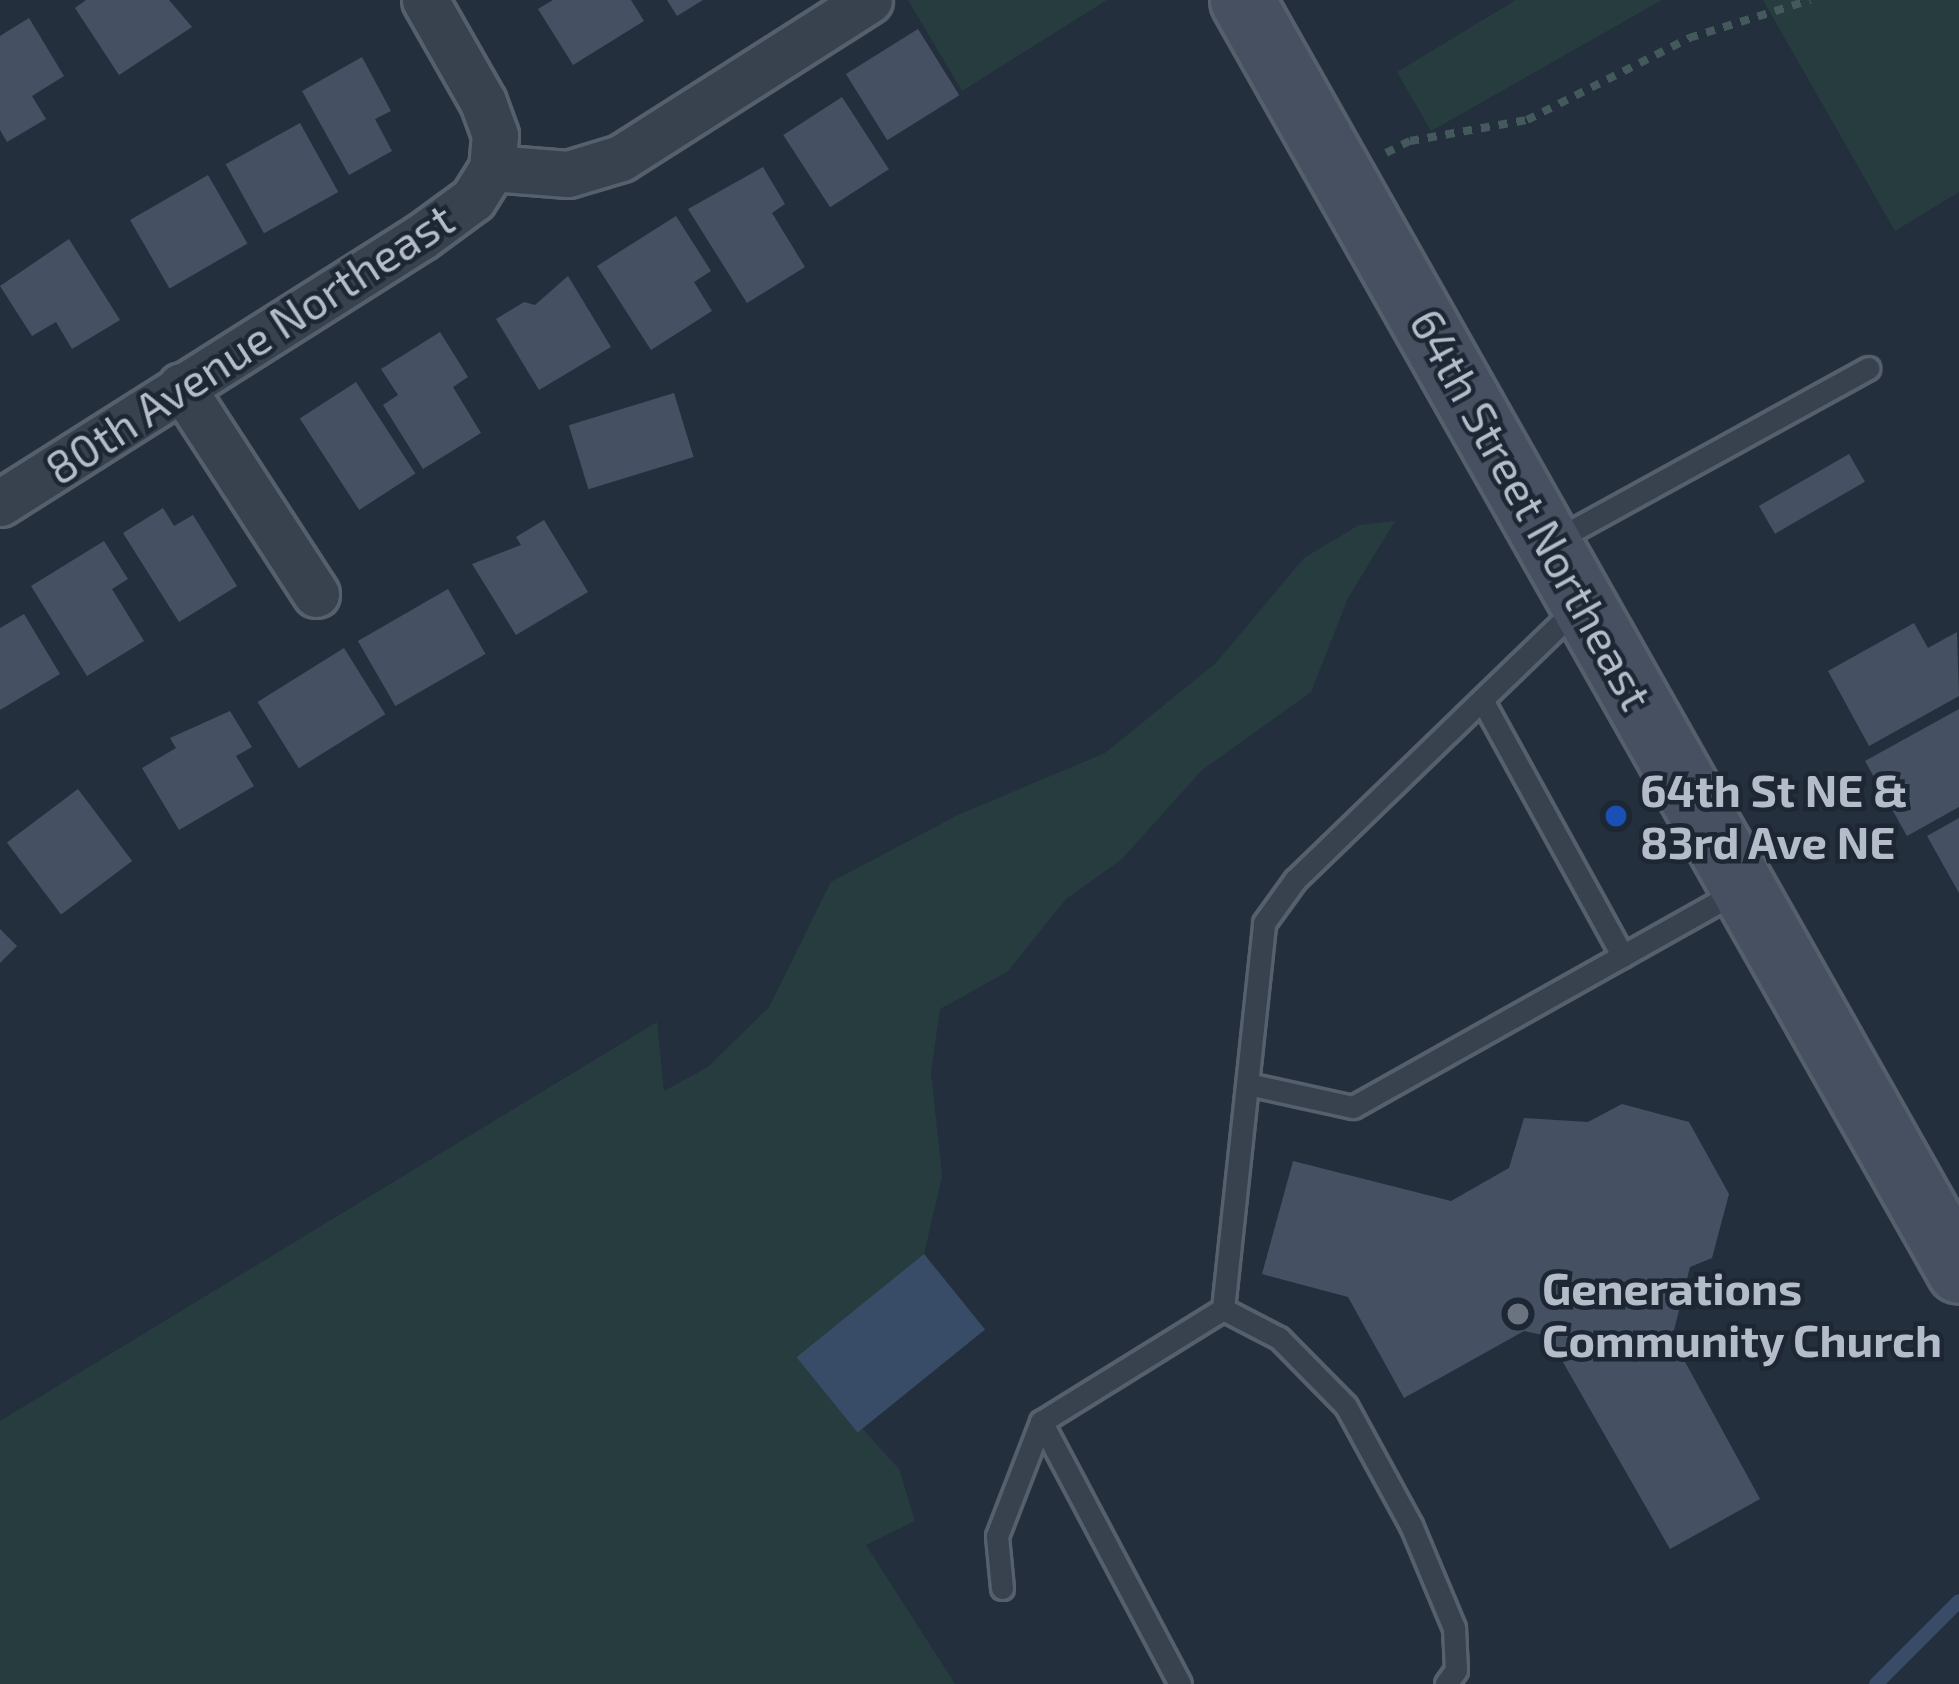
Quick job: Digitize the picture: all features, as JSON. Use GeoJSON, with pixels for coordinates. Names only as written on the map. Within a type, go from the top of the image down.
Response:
{"type":"FeatureCollection","features":[{"type":"Feature","properties":{"kind":"main road","name":"64th Street Northeast"},"geometry":{"type":"LineString","coordinates":[[1242,0],[1552,542],[1959,1271]]}},
{"type":"Feature","properties":{"kind":"street"},"geometry":{"type":"LineString","coordinates":[[425,0],[483,101],[494,135],[492,168]]}},
{"type":"Feature","properties":{"kind":"street","name":"80th Avenue Northeast"},"geometry":{"type":"LineString","coordinates":[[0,503],[421,236],[473,199],[492,168],[568,174],[621,158],[869,0]]}},
{"type":"Feature","properties":{"kind":"street"},"geometry":{"type":"LineString","coordinates":[[181,386],[316,593]]}},
{"type":"Feature","properties":{"kind":"lane"},"geometry":{"type":"LineString","coordinates":[[1552,542],[1868,368]]}},
{"type":"Feature","properties":{"kind":"lane"},"geometry":{"type":"LineString","coordinates":[[1223,1309],[1264,923],[1295,880],[1585,601]]}},
{"type":"Feature","properties":{"kind":"lane"},"geometry":{"type":"LineString","coordinates":[[1482,700],[1622,956]]}},
{"type":"Feature","properties":{"kind":"lane"},"geometry":{"type":"LineString","coordinates":[[1249,1084],[1354,1107],[1744,887]]}},
{"type":"Feature","properties":{"kind":"lane"},"geometry":{"type":"LineString","coordinates":[[1001,1588],[997,1536],[1041,1422],[1223,1309]]}},
{"type":"Feature","properties":{"kind":"lane"},"geometry":{"type":"LineString","coordinates":[[1223,1309],[1280,1338],[1346,1406],[1411,1525],[1454,1628],[1456,1670],[1446,1684]]}},
{"type":"Feature","properties":{"kind":"lane"},"geometry":{"type":"LineString","coordinates":[[1041,1422],[1180,1684]]}},
{"type":"Feature","properties":{"kind":"path"},"geometry":{"type":"LineString","coordinates":[[1343,177],[1410,142],[1527,121],[1628,64],[1810,0]]}},
{"type":"Feature","properties":{"kind":"green space"},"geometry":{"type":"Polygon","coordinates":[[[908,0],[1107,0],[962,91],[908,0]]]}},
{"type":"Feature","properties":{"kind":"green space"},"geometry":{"type":"Polygon","coordinates":[[[1516,0],[1662,0],[1431,131],[1397,72],[1516,0]]]}},
{"type":"Feature","properties":{"kind":"green space"},"geometry":{"type":"Polygon","coordinates":[[[1763,0],[1959,0],[1959,192],[1895,231],[1763,0]]]}},
{"type":"Feature","properties":{"kind":"green space"},"geometry":{"type":"Polygon","coordinates":[[[1395,521],[1348,598],[1311,692],[1202,770],[1122,859],[1066,899],[1007,972],[940,1009],[931,1072],[942,1176],[924,1254],[802,1362],[899,1469],[915,1521],[866,1545],[955,1684],[0,1684],[0,1421],[657,1022],[664,1091],[708,1067],[769,1007],[831,882],[958,815],[1105,753],[1216,663],[1304,558],[1359,525],[1395,521]]]}},
{"type":"Feature","properties":{"kind":"water"},"geometry":{"type":"Polygon","coordinates":[[[924,1254],[985,1329],[858,1433],[797,1357],[924,1254]]]}},
{"type":"Feature","properties":{"kind":"building"},"geometry":{"type":"Polygon","coordinates":[[[86,0],[169,0],[192,27],[119,75],[75,8],[86,0]]]}},
{"type":"Feature","properties":{"kind":"building"},"geometry":{"type":"Polygon","coordinates":[[[553,0],[631,0],[644,21],[573,65],[538,9],[553,0]]]}},
{"type":"Feature","properties":{"kind":"building"},"geometry":{"type":"Polygon","coordinates":[[[667,0],[703,0],[677,16],[667,0]]]}},
{"type":"Feature","properties":{"kind":"building"},"geometry":{"type":"Polygon","coordinates":[[[29,18],[64,76],[32,96],[46,119],[7,142],[0,130],[0,36],[29,18]]]}},
{"type":"Feature","properties":{"kind":"building"},"geometry":{"type":"Polygon","coordinates":[[[918,29],[959,95],[887,140],[846,74],[918,29]]]}},
{"type":"Feature","properties":{"kind":"building"},"geometry":{"type":"Polygon","coordinates":[[[362,57],[391,111],[375,119],[392,151],[349,175],[302,91],[362,57]]]}},
{"type":"Feature","properties":{"kind":"building"},"geometry":{"type":"Polygon","coordinates":[[[842,97],[889,169],[830,207],[783,135],[842,97]]]}},
{"type":"Feature","properties":{"kind":"building"},"geometry":{"type":"Polygon","coordinates":[[[300,123],[338,192],[264,233],[226,164],[300,123]]]}},
{"type":"Feature","properties":{"kind":"building"},"geometry":{"type":"Polygon","coordinates":[[[763,167],[785,204],[772,213],[805,267],[747,303],[688,209],[763,167]]]}},
{"type":"Feature","properties":{"kind":"building"},"geometry":{"type":"Polygon","coordinates":[[[208,175],[248,243],[170,288],[130,220],[208,175]]]}},
{"type":"Feature","properties":{"kind":"building"},"geometry":{"type":"Polygon","coordinates":[[[676,216],[711,271],[694,282],[712,311],[651,350],[597,266],[676,216]]]}},
{"type":"Feature","properties":{"kind":"building"},"geometry":{"type":"Polygon","coordinates":[[[69,239],[120,320],[72,349],[56,322],[32,336],[0,286],[69,239]]]}},
{"type":"Feature","properties":{"kind":"building"},"geometry":{"type":"Polygon","coordinates":[[[568,276],[611,347],[539,390],[496,319],[524,302],[535,305],[568,276]]]}},
{"type":"Feature","properties":{"kind":"building"},"geometry":{"type":"Polygon","coordinates":[[[440,332],[468,377],[453,387],[481,433],[423,469],[383,405],[398,395],[381,369],[440,332]]]}},
{"type":"Feature","properties":{"kind":"building"},"geometry":{"type":"Polygon","coordinates":[[[356,382],[415,473],[359,510],[300,418],[356,382]]]}},
{"type":"Feature","properties":{"kind":"building"},"geometry":{"type":"Polygon","coordinates":[[[674,393],[694,457],[588,489],[569,425],[674,393]]]}},
{"type":"Feature","properties":{"kind":"building"},"geometry":{"type":"Polygon","coordinates":[[[1849,454],[1865,482],[1775,534],[1759,506],[1849,454]]]}},
{"type":"Feature","properties":{"kind":"building"},"geometry":{"type":"Polygon","coordinates":[[[163,508],[174,526],[193,515],[237,586],[179,622],[123,533],[163,508]]]}},
{"type":"Feature","properties":{"kind":"building"},"geometry":{"type":"Polygon","coordinates":[[[544,520],[588,592],[516,635],[472,564],[521,545],[516,537],[544,520]]]}},
{"type":"Feature","properties":{"kind":"building"},"geometry":{"type":"Polygon","coordinates":[[[104,541],[128,579],[112,589],[144,641],[87,676],[31,586],[104,541]]]}},
{"type":"Feature","properties":{"kind":"building"},"geometry":{"type":"Polygon","coordinates":[[[448,589],[485,654],[395,706],[358,641],[448,589]]]}},
{"type":"Feature","properties":{"kind":"building"},"geometry":{"type":"Polygon","coordinates":[[[24,614],[60,674],[0,710],[0,628],[24,614]]]}},
{"type":"Feature","properties":{"kind":"building"},"geometry":{"type":"Polygon","coordinates":[[[1914,623],[1928,648],[1957,632],[1959,696],[1869,746],[1828,671],[1914,623]]]}},
{"type":"Feature","properties":{"kind":"building"},"geometry":{"type":"Polygon","coordinates":[[[344,648],[385,714],[299,768],[257,702],[344,648]]]}},
{"type":"Feature","properties":{"kind":"building"},"geometry":{"type":"Polygon","coordinates":[[[1959,709],[1959,807],[1907,836],[1865,761],[1959,709]]]}},
{"type":"Feature","properties":{"kind":"building"},"geometry":{"type":"Polygon","coordinates":[[[230,711],[252,747],[236,756],[254,786],[179,830],[142,768],[176,748],[170,738],[230,711]]]}},
{"type":"Feature","properties":{"kind":"building"},"geometry":{"type":"Polygon","coordinates":[[[78,789],[132,861],[61,914],[7,843],[78,789]]]}},
{"type":"Feature","properties":{"kind":"building"},"geometry":{"type":"Polygon","coordinates":[[[1959,818],[1959,893],[1927,836],[1959,818]]]}},
{"type":"Feature","properties":{"kind":"building"},"geometry":{"type":"Polygon","coordinates":[[[0,929],[17,946],[0,963],[0,929]]]}},
{"type":"Feature","properties":{"kind":"building","name":"Generations Community Church"},"geometry":{"type":"Polygon","coordinates":[[[1622,1104],[1689,1122],[1729,1194],[1712,1258],[1690,1267],[1672,1338],[1760,1499],[1670,1549],[1548,1336],[1524,1331],[1404,1398],[1348,1297],[1262,1274],[1293,1161],[1451,1201],[1509,1168],[1524,1118],[1588,1122],[1622,1104]]]}},
{"type":"Feature","properties":{"kind":"waterway"},"geometry":{"type":"LineString","coordinates":[[1876,1684],[1959,1601]]}},
{"type":"Feature","properties":{"kind":"place","name":"64th St NE & 83rd Ave NE"},"geometry":{"type":"Point","coordinates":[1616,816]}},
{"type":"Feature","properties":{"kind":"place","name":"Generations Community Church"},"geometry":{"type":"Point","coordinates":[1518,1314]}}]}
